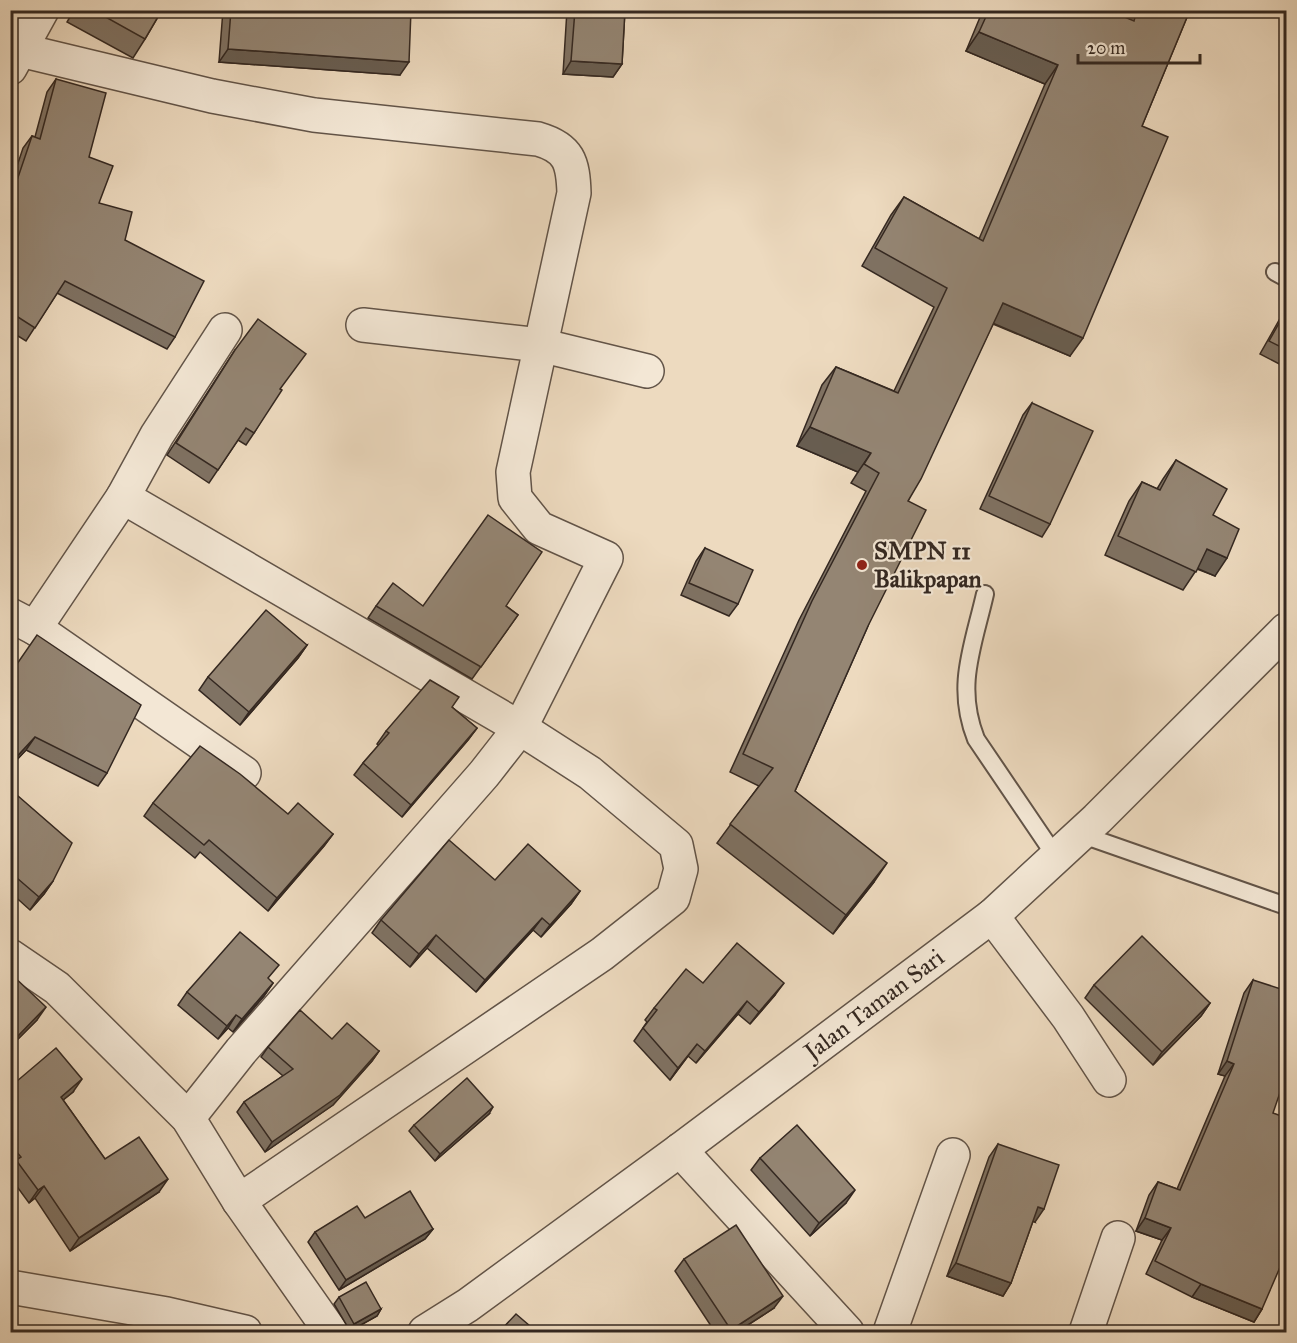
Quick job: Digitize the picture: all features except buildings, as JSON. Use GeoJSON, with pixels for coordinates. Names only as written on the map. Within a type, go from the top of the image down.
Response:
{"type":"FeatureCollection","features":[{"type":"Feature","properties":{"kind":"street"},"geometry":{"type":"LineString","coordinates":[[42,10],[15,59],[314,115],[538,139],[556,144],[567,156],[573,171],[574,193],[513,472],[515,498],[540,528],[606,558],[520,728],[484,774],[241,1051],[188,1118]]}},
{"type":"Feature","properties":{"kind":"street"},"geometry":{"type":"LineString","coordinates":[[363,325],[540,345],[647,371]]}},
{"type":"Feature","properties":{"kind":"street"},"geometry":{"type":"LineString","coordinates":[[225,330],[157,435],[123,497],[23,621],[244,773]]}},
{"type":"Feature","properties":{"kind":"street"},"geometry":{"type":"LineString","coordinates":[[123,497],[520,728],[590,773],[676,845],[681,868],[673,898],[602,954],[239,1201]]}},
{"type":"Feature","properties":{"kind":"street","name":"Jalan Taman Sari"},"geometry":{"type":"LineString","coordinates":[[425,1332],[468,1305],[680,1150],[992,916],[1080,834],[1287,630]]}},
{"type":"Feature","properties":{"kind":"street"},"geometry":{"type":"LineString","coordinates":[[992,916],[1068,1017],[1108,1080]]}},
{"type":"Feature","properties":{"kind":"street"},"geometry":{"type":"LineString","coordinates":[[10,956],[57,988],[188,1118],[239,1201],[331,1332]]}},
{"type":"Feature","properties":{"kind":"street"},"geometry":{"type":"LineString","coordinates":[[680,1150],[847,1332]]}},
{"type":"Feature","properties":{"kind":"street"},"geometry":{"type":"LineString","coordinates":[[890,1332],[953,1155]]}},
{"type":"Feature","properties":{"kind":"street"},"geometry":{"type":"LineString","coordinates":[[1086,1332],[1118,1238]]}},
{"type":"Feature","properties":{"kind":"street"},"geometry":{"type":"LineString","coordinates":[[10,1287],[167,1314],[245,1332]]}},
{"type":"Feature","properties":{"kind":"lane"},"geometry":{"type":"LineString","coordinates":[[985,594],[966,675],[964,696],[968,718],[976,739],[1056,857]]}},
{"type":"Feature","properties":{"kind":"lane"},"geometry":{"type":"LineString","coordinates":[[1080,834],[1287,906]]}},
{"type":"Feature","properties":{"kind":"place","name":"SMPN 11 Balikpapan"},"geometry":{"type":"Point","coordinates":[862,565]}}]}
